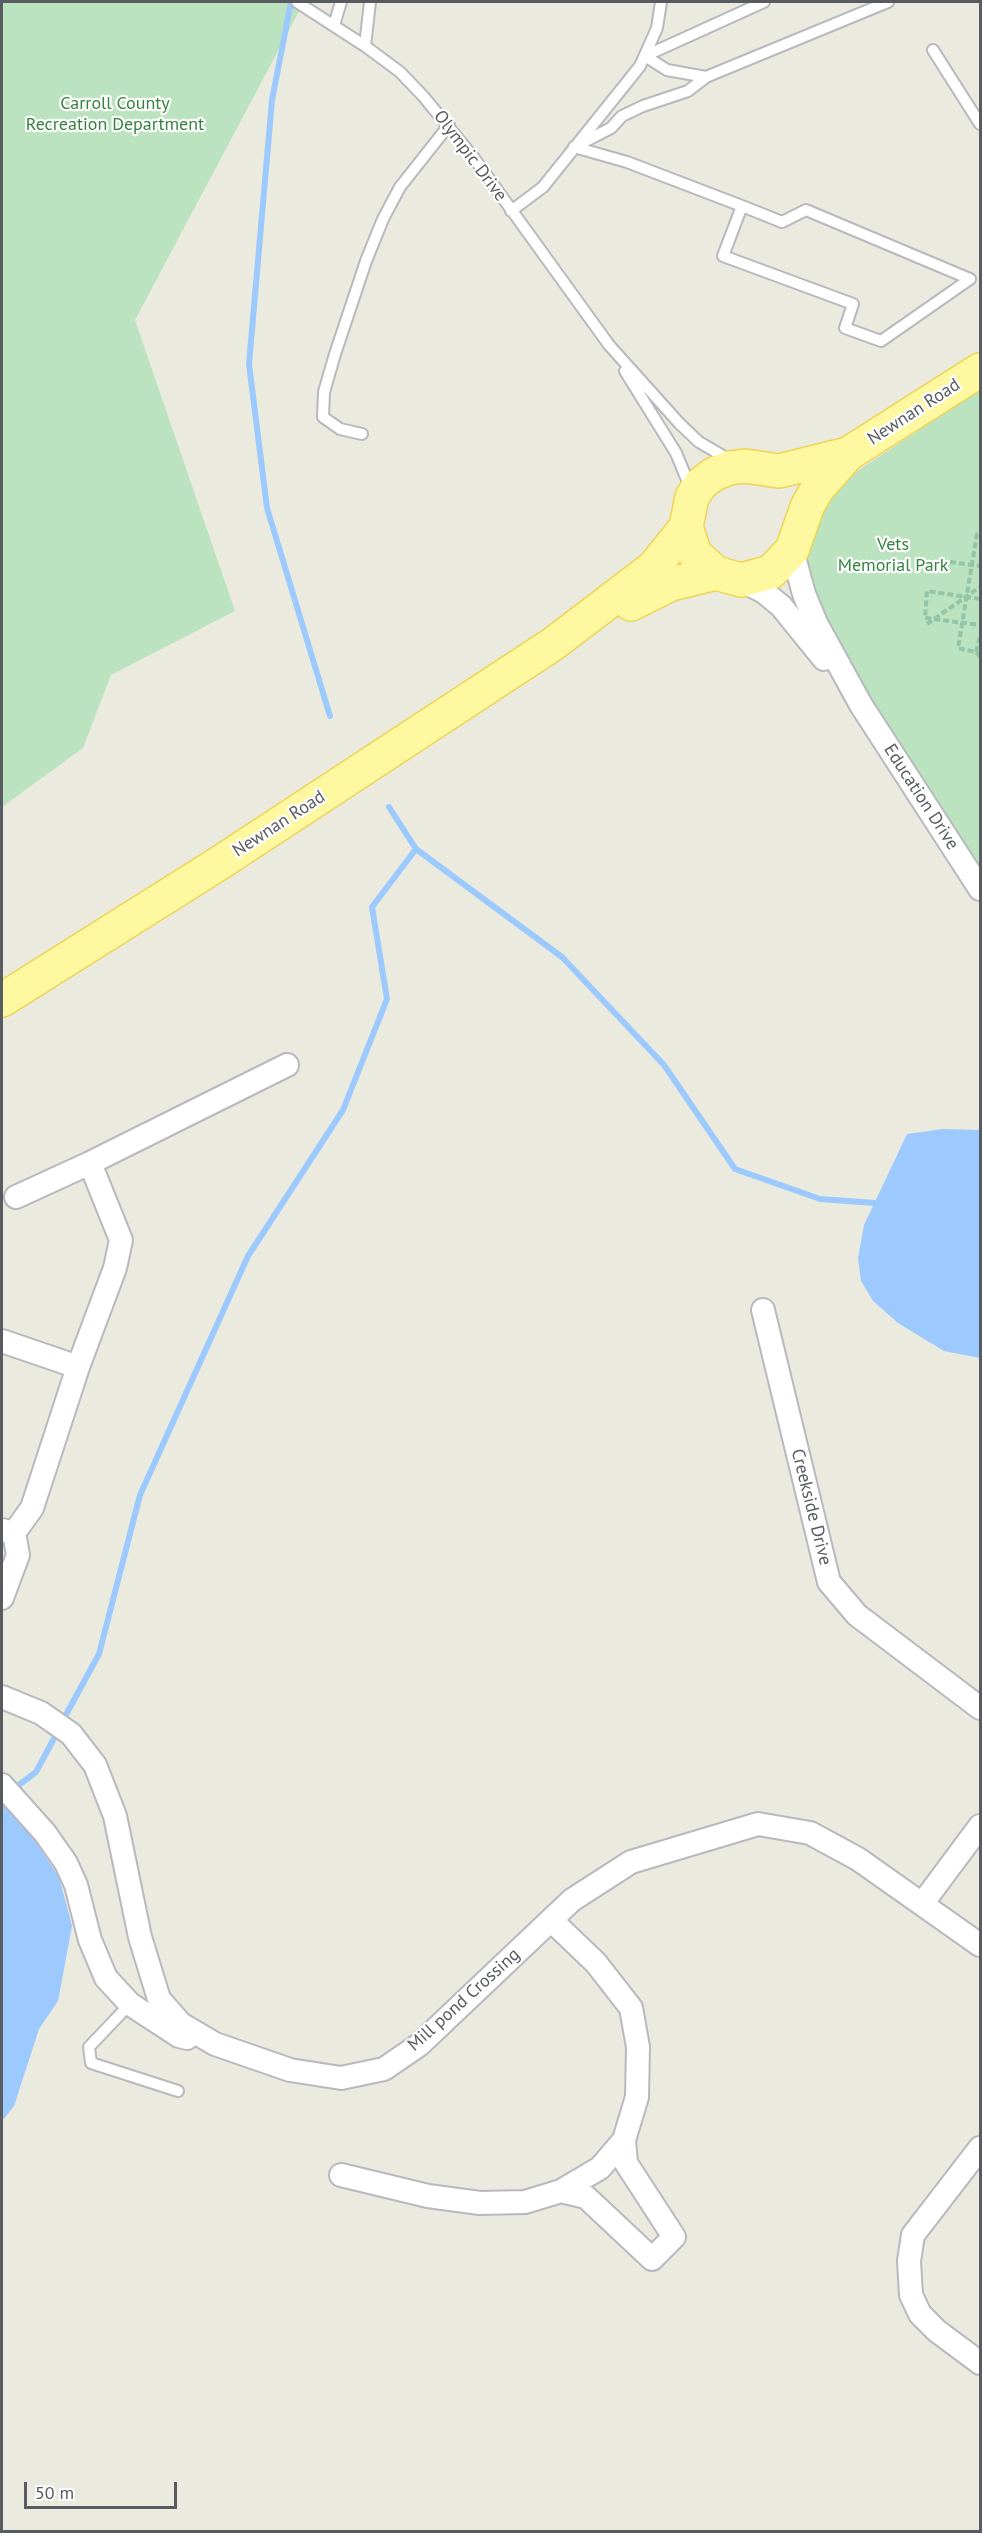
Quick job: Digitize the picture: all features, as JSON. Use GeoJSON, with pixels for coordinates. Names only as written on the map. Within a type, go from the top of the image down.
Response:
{"type":"FeatureCollection","features":[{"type":"Feature","properties":{"kind":"main road","name":"Newnan Road"},"geometry":{"type":"LineString","coordinates":[[554,644],[671,584],[771,572],[796,538],[817,489],[848,454],[981,370]]}},
{"type":"Feature","properties":{"kind":"main road","name":"Newnan Road"},"geometry":{"type":"LineString","coordinates":[[2,1000],[219,864],[554,644],[654,567],[689,512],[701,484],[714,474],[729,468],[795,469],[848,454]]}},
{"type":"Feature","properties":{"kind":"main road"},"geometry":{"type":"LineString","coordinates":[[755,468],[780,480],[791,494],[798,510],[796,538]]}},
{"type":"Feature","properties":{"kind":"main road"},"geometry":{"type":"LineString","coordinates":[[689,512],[695,554],[728,576]]}},
{"type":"Feature","properties":{"kind":"street","name":"Education Drive"},"geometry":{"type":"LineString","coordinates":[[796,538],[804,594],[816,622],[861,705],[981,889]]}},
{"type":"Feature","properties":{"kind":"street","name":"Education Drive"},"geometry":{"type":"LineString","coordinates":[[728,576],[765,592],[781,606],[861,705]]}},
{"type":"Feature","properties":{"kind":"street"},"geometry":{"type":"LineString","coordinates":[[16,1197],[90,1163],[287,1065]]}},
{"type":"Feature","properties":{"kind":"street"},"geometry":{"type":"LineString","coordinates":[[2,1598],[18,1555],[8,1531],[32,1508],[78,1367],[115,1268],[121,1240],[90,1163]]}},
{"type":"Feature","properties":{"kind":"street","name":"Creekside Drive"},"geometry":{"type":"LineString","coordinates":[[763,1310],[829,1581],[857,1615],[981,1708]]}},
{"type":"Feature","properties":{"kind":"street"},"geometry":{"type":"LineString","coordinates":[[2,1341],[78,1367]]}},
{"type":"Feature","properties":{"kind":"street","name":"Mill pond Crossing"},"geometry":{"type":"LineString","coordinates":[[2,1697],[41,1713],[70,1734],[95,1765],[115,1816],[140,1937],[159,1999],[181,2024],[214,2044],[290,2070],[341,2078],[384,2069],[418,2045],[572,1900],[631,1862],[758,1824],[810,1833],[858,1859],[981,1945]]}},
{"type":"Feature","properties":{"kind":"street"},"geometry":{"type":"LineString","coordinates":[[2,1785],[45,1833],[66,1863],[76,1885],[90,1940],[106,1978],[130,2004],[179,2036],[214,2044]]}},
{"type":"Feature","properties":{"kind":"street"},"geometry":{"type":"LineString","coordinates":[[922,1904],[981,1826]]}},
{"type":"Feature","properties":{"kind":"street"},"geometry":{"type":"LineString","coordinates":[[551,1920],[596,1963],[631,2008],[638,2047],[637,2097],[624,2140],[626,2163],[674,2237],[652,2259],[586,2197],[561,2191]]}},
{"type":"Feature","properties":{"kind":"street"},"geometry":{"type":"LineString","coordinates":[[341,2175],[428,2196],[480,2203],[525,2202],[561,2191],[600,2168],[624,2140]]}},
{"type":"Feature","properties":{"kind":"street"},"geometry":{"type":"LineString","coordinates":[[981,2148],[913,2235],[909,2261],[911,2295],[920,2314],[937,2331],[981,2363]]}},
{"type":"Feature","properties":{"kind":"lane","name":"Olympic Drive"},"geometry":{"type":"LineString","coordinates":[[297,2],[365,46],[400,72],[449,125],[609,345]]}},
{"type":"Feature","properties":{"kind":"lane"},"geometry":{"type":"LineString","coordinates":[[334,25],[341,2]]}},
{"type":"Feature","properties":{"kind":"lane"},"geometry":{"type":"LineString","coordinates":[[365,46],[370,2]]}},
{"type":"Feature","properties":{"kind":"lane"},"geometry":{"type":"LineString","coordinates":[[511,211],[543,187],[640,66],[657,28],[661,2]]}},
{"type":"Feature","properties":{"kind":"lane"},"geometry":{"type":"LineString","coordinates":[[645,56],[764,2]]}},
{"type":"Feature","properties":{"kind":"lane"},"geometry":{"type":"LineString","coordinates":[[574,147],[611,128],[622,116],[688,91],[706,77],[888,2]]}},
{"type":"Feature","properties":{"kind":"lane"},"geometry":{"type":"LineString","coordinates":[[933,50],[981,124]]}},
{"type":"Feature","properties":{"kind":"lane"},"geometry":{"type":"LineString","coordinates":[[645,56],[667,70],[706,77]]}},
{"type":"Feature","properties":{"kind":"lane"},"geometry":{"type":"LineString","coordinates":[[362,434],[340,429],[323,417],[324,392],[358,281],[383,219],[400,187],[449,125]]}},
{"type":"Feature","properties":{"kind":"lane"},"geometry":{"type":"LineString","coordinates":[[574,147],[627,162],[782,222],[806,210],[970,279]]}},
{"type":"Feature","properties":{"kind":"lane"},"geometry":{"type":"LineString","coordinates":[[742,206],[723,256],[853,303],[845,328],[881,341],[981,273]]}},
{"type":"Feature","properties":{"kind":"lane"},"geometry":{"type":"LineString","coordinates":[[609,345],[699,442],[721,456],[755,468]]}},
{"type":"Feature","properties":{"kind":"lane"},"geometry":{"type":"LineString","coordinates":[[609,345],[688,476],[689,512]]}},
{"type":"Feature","properties":{"kind":"lane"},"geometry":{"type":"LineString","coordinates":[[130,2004],[89,2047],[91,2063],[178,2091]]}},
{"type":"Feature","properties":{"kind":"path"},"geometry":{"type":"LineString","coordinates":[[980,657],[976,652],[958,648],[977,534],[981,534]]}},
{"type":"Feature","properties":{"kind":"path"},"geometry":{"type":"LineString","coordinates":[[950,562],[981,566]]}},
{"type":"Feature","properties":{"kind":"path"},"geometry":{"type":"LineString","coordinates":[[927,624],[981,587]]}},
{"type":"Feature","properties":{"kind":"path"},"geometry":{"type":"LineString","coordinates":[[981,599],[927,591],[925,618],[981,625]]}},
{"type":"Feature","properties":{"kind":"path"},"geometry":{"type":"LineString","coordinates":[[976,652],[981,636]]}},
{"type":"Feature","properties":{"kind":"green space","name":"Carroll County Recreation Department"},"geometry":{"type":"Polygon","coordinates":[[[2,2],[304,2],[135,320],[235,611],[111,675],[83,748],[2,807],[2,2]]]}},
{"type":"Feature","properties":{"kind":"green space","name":"Vets Memorial Park"},"geometry":{"type":"Polygon","coordinates":[[[980,390],[980,865],[963,863],[822,613],[802,555],[830,489],[980,390]]]}},
{"type":"Feature","properties":{"kind":"water"},"geometry":{"type":"Polygon","coordinates":[[[943,1129],[980,1130],[980,1358],[944,1351],[898,1323],[873,1301],[861,1281],[858,1258],[864,1225],[907,1134],[943,1129]]]}},
{"type":"Feature","properties":{"kind":"water"},"geometry":{"type":"Polygon","coordinates":[[[2,1799],[15,1811],[59,1877],[72,1926],[58,2001],[39,2029],[14,2106],[2,2121],[2,1799]]]}},
{"type":"Feature","properties":{"kind":"waterway"},"geometry":{"type":"LineString","coordinates":[[291,2],[272,100],[249,364],[267,508],[330,716]]}},
{"type":"Feature","properties":{"kind":"waterway"},"geometry":{"type":"LineString","coordinates":[[389,807],[416,849],[562,957],[664,1065],[735,1169],[820,1199],[875,1203]]}},
{"type":"Feature","properties":{"kind":"waterway"},"geometry":{"type":"LineString","coordinates":[[62,1722],[99,1654],[140,1495],[248,1256],[343,1110],[387,999],[372,907],[416,849]]}},
{"type":"Feature","properties":{"kind":"waterway"},"geometry":{"type":"LineString","coordinates":[[11,1791],[36,1772],[58,1731]]}}]}
